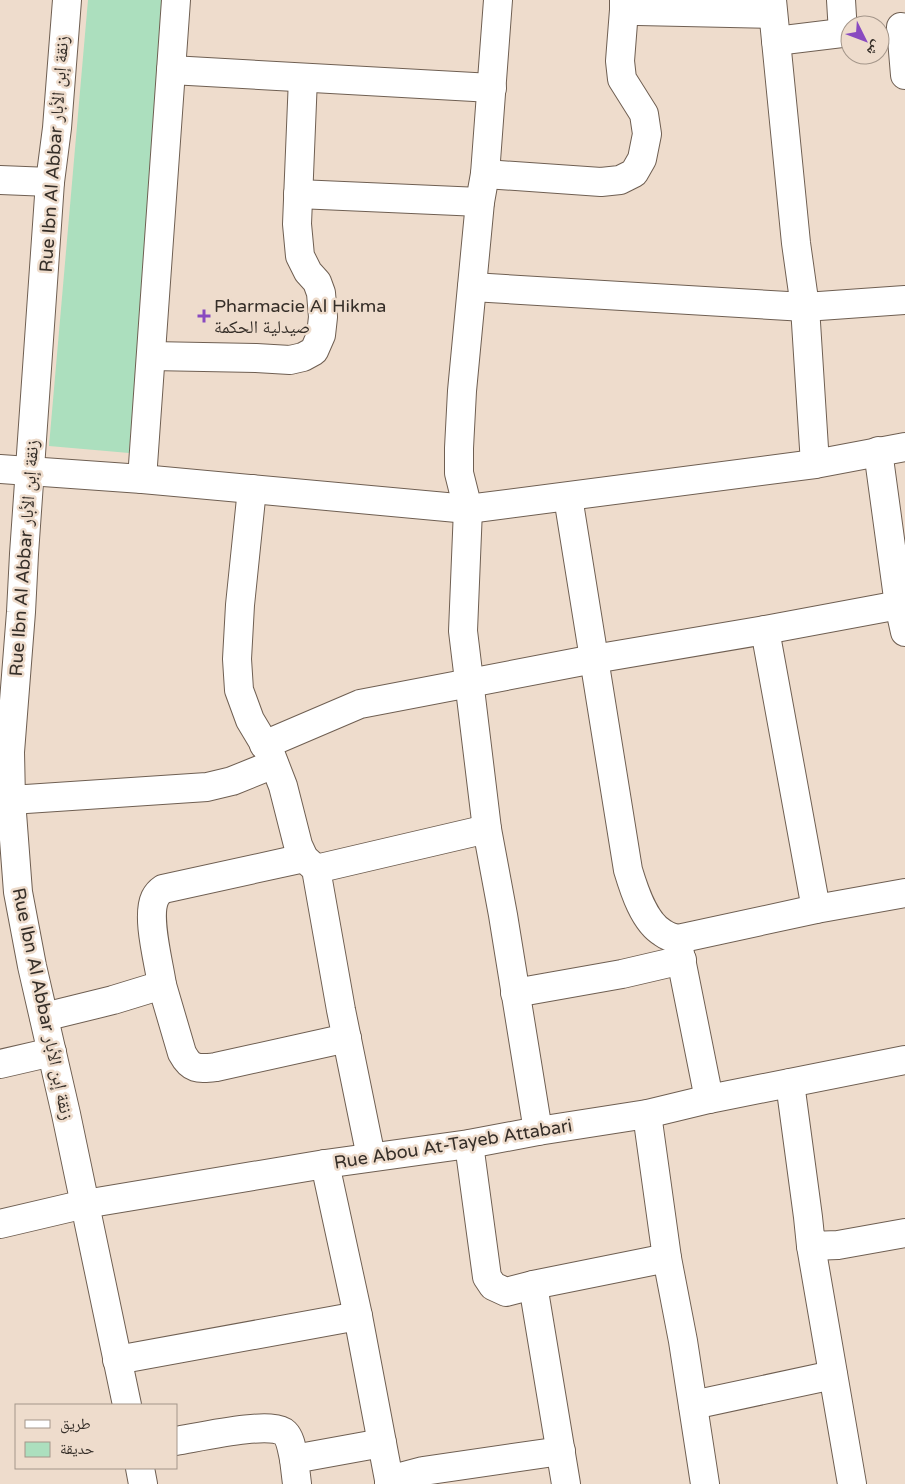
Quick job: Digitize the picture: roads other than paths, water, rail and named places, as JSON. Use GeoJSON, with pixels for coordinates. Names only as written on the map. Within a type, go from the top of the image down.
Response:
{"type":"FeatureCollection","features":[{"type":"Feature","properties":{"kind":"street","name":"Rue Ibn Al Abbar زنقة إبن الأبار"},"geometry":{"type":"LineString","coordinates":[[67,0],[57,128],[50,182],[17,675],[5,753],[11,800],[9,894],[32,966],[44,1017],[127,1404]]}},
{"type":"Feature","properties":{"kind":"street"},"geometry":{"type":"LineString","coordinates":[[142,479],[176,0]]}},
{"type":"Feature","properties":{"kind":"street"},"geometry":{"type":"LineString","coordinates":[[498,0],[485,174],[480,202],[462,391],[459,473],[468,509],[463,631],[486,828],[503,915],[538,1131]]}},
{"type":"Feature","properties":{"kind":"street"},"geometry":{"type":"LineString","coordinates":[[841,0],[844,15]]}},
{"type":"Feature","properties":{"kind":"street"},"geometry":{"type":"LineString","coordinates":[[485,174],[601,182],[620,180],[634,173],[642,159],[646,134],[644,114],[622,79],[620,61],[624,5],[650,12],[773,7],[796,243],[805,307],[814,464]]}},
{"type":"Feature","properties":{"kind":"street"},"geometry":{"type":"LineString","coordinates":[[895,28],[905,75]]}},
{"type":"Feature","properties":{"kind":"street"},"geometry":{"type":"LineString","coordinates":[[776,41],[840,33]]}},
{"type":"Feature","properties":{"kind":"street"},"geometry":{"type":"LineString","coordinates":[[172,70],[492,88]]}},
{"type":"Feature","properties":{"kind":"street"},"geometry":{"type":"LineString","coordinates":[[151,356],[247,357],[290,360],[303,357],[314,351],[321,335],[323,317],[321,293],[317,282],[308,272],[300,256],[297,224],[303,78]]}},
{"type":"Feature","properties":{"kind":"street"},"geometry":{"type":"LineString","coordinates":[[0,180],[50,182]]}},
{"type":"Feature","properties":{"kind":"street"},"geometry":{"type":"LineString","coordinates":[[298,194],[480,202]]}},
{"type":"Feature","properties":{"kind":"street"},"geometry":{"type":"LineString","coordinates":[[472,287],[805,307],[905,300]]}},
{"type":"Feature","properties":{"kind":"street"},"geometry":{"type":"LineString","coordinates":[[0,469],[142,479],[468,509],[814,464],[905,447]]}},
{"type":"Feature","properties":{"kind":"street"},"geometry":{"type":"LineString","coordinates":[[878,451],[899,605],[905,632]]}},
{"type":"Feature","properties":{"kind":"street"},"geometry":{"type":"LineString","coordinates":[[252,489],[240,605],[239,690],[250,720],[269,754],[283,786],[298,845],[310,863],[371,1157]]}},
{"type":"Feature","properties":{"kind":"street"},"geometry":{"type":"LineString","coordinates":[[568,497],[628,870],[642,909],[661,933],[680,950],[709,1100]]}},
{"type":"Feature","properties":{"kind":"street"},"geometry":{"type":"LineString","coordinates":[[11,800],[207,787],[232,781],[322,718],[360,704],[594,659],[899,605]]}},
{"type":"Feature","properties":{"kind":"street"},"geometry":{"type":"LineString","coordinates":[[765,630],[816,909]]}},
{"type":"Feature","properties":{"kind":"street"},"geometry":{"type":"LineString","coordinates":[[347,1038],[204,1069],[187,1063],[182,1053],[162,985],[153,933],[152,911],[155,897],[163,889],[310,863],[486,828]]}},
{"type":"Feature","properties":{"kind":"street"},"geometry":{"type":"LineString","coordinates":[[515,993],[622,974],[680,950],[816,909],[905,893]]}},
{"type":"Feature","properties":{"kind":"street"},"geometry":{"type":"LineString","coordinates":[[44,1017],[113,1000],[162,985]]}},
{"type":"Feature","properties":{"kind":"street"},"geometry":{"type":"LineString","coordinates":[[0,1064],[52,1052]]}},
{"type":"Feature","properties":{"kind":"street","name":"Rue Abou At-Tayeb Attabari"},"geometry":{"type":"LineString","coordinates":[[0,1224],[85,1204],[325,1164],[469,1144],[646,1114],[905,1060]]}},
{"type":"Feature","properties":{"kind":"street"},"geometry":{"type":"LineString","coordinates":[[790,1083],[811,1246],[852,1484]]}},
{"type":"Feature","properties":{"kind":"street"},"geometry":{"type":"LineString","coordinates":[[646,1114],[667,1258],[683,1342],[705,1484]]}},
{"type":"Feature","properties":{"kind":"street"},"geometry":{"type":"LineString","coordinates":[[469,1144],[487,1277],[493,1286],[506,1292],[533,1284],[667,1258]]}},
{"type":"Feature","properties":{"kind":"street"},"geometry":{"type":"LineString","coordinates":[[325,1164],[358,1316],[389,1482],[423,1471],[561,1451]]}},
{"type":"Feature","properties":{"kind":"street"},"geometry":{"type":"LineString","coordinates":[[811,1246],[838,1245],[905,1233]]}},
{"type":"Feature","properties":{"kind":"street"},"geometry":{"type":"LineString","coordinates":[[533,1284],[566,1484]]}},
{"type":"Feature","properties":{"kind":"street"},"geometry":{"type":"LineString","coordinates":[[117,1360],[358,1316]]}},
{"type":"Feature","properties":{"kind":"street"},"geometry":{"type":"LineString","coordinates":[[693,1405],[833,1375]]}},
{"type":"Feature","properties":{"kind":"street"},"geometry":{"type":"LineString","coordinates":[[178,1441],[255,1428],[276,1428],[284,1433],[289,1441],[295,1472],[382,1443]]}},
{"type":"Feature","properties":{"kind":"street"},"geometry":{"type":"LineString","coordinates":[[140,1469],[143,1484]]}},
{"type":"Feature","properties":{"kind":"place","name":"Pharmacie Al Hikma صيدلية الحكمة"},"geometry":{"type":"Point","coordinates":[204,316]}}]}
